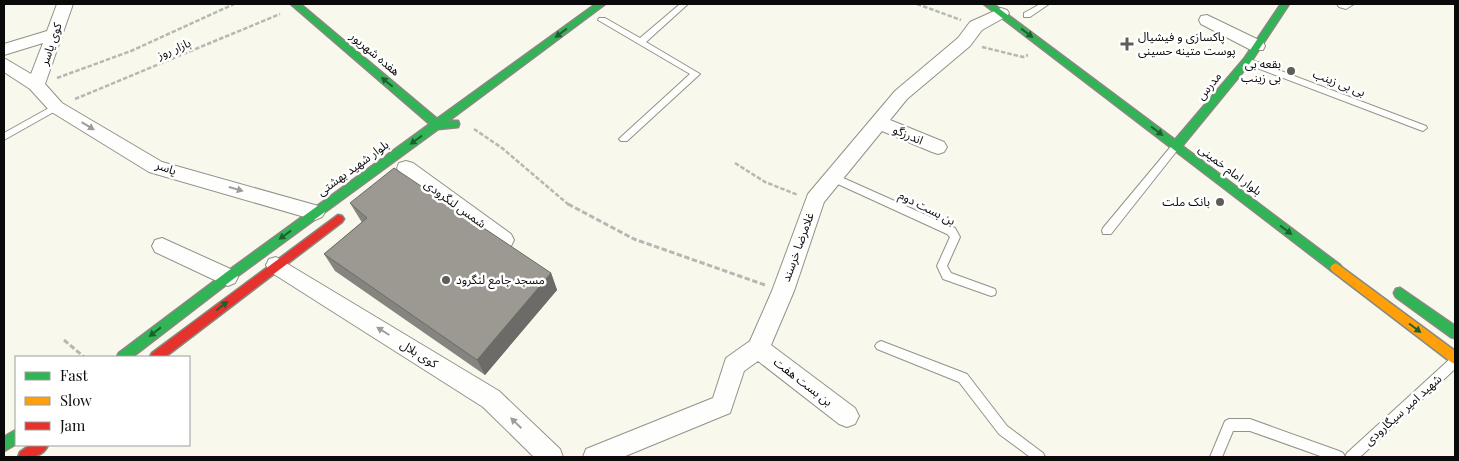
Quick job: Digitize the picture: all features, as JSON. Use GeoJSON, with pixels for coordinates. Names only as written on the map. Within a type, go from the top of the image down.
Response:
{"type":"FeatureCollection","features":[{"type":"Feature","properties":{"kind":"main road","name":"بلوار شهید بهشتی"},"geometry":{"type":"LineString","coordinates":[[123,356],[228,276],[600,4]]}},
{"type":"Feature","properties":{"kind":"main road","name":"مدرس"},"geometry":{"type":"LineString","coordinates":[[1176,146],[1188,134],[1247,61],[1284,4]]}},
{"type":"Feature","properties":{"kind":"main road","name":"هفده شهریور"},"geometry":{"type":"LineString","coordinates":[[297,5],[437,125]]}},
{"type":"Feature","properties":{"kind":"main road","name":"بلوار امام خمینی"},"geometry":{"type":"LineString","coordinates":[[995,9],[1455,358]]}},
{"type":"Feature","properties":{"kind":"main road"},"geometry":{"type":"LineString","coordinates":[[437,125],[466,123]]}},
{"type":"Feature","properties":{"kind":"main road"},"geometry":{"type":"LineString","coordinates":[[451,134],[466,123]]}},
{"type":"Feature","properties":{"kind":"main road"},"geometry":{"type":"LineString","coordinates":[[157,356],[345,214]]}},
{"type":"Feature","properties":{"kind":"main road"},"geometry":{"type":"LineString","coordinates":[[1387,283],[1455,334]]}},
{"type":"Feature","properties":{"kind":"main road"},"geometry":{"type":"LineString","coordinates":[[4,445],[15,437]]}},
{"type":"Feature","properties":{"kind":"main road"},"geometry":{"type":"LineString","coordinates":[[25,457],[40,446]]}},
{"type":"Feature","properties":{"kind":"street","name":"کوی یاسر"},"geometry":{"type":"LineString","coordinates":[[36,85],[65,4]]}},
{"type":"Feature","properties":{"kind":"street","name":"غلامرضا خرسند"},"geometry":{"type":"LineString","coordinates":[[758,348],[783,291],[815,199],[901,94],[964,42],[976,26],[995,9]]}},
{"type":"Feature","properties":{"kind":"street"},"geometry":{"type":"LineString","coordinates":[[1207,20],[1257,46]]}},
{"type":"Feature","properties":{"kind":"street"},"geometry":{"type":"LineString","coordinates":[[4,50],[54,34]]}},
{"type":"Feature","properties":{"kind":"street","name":"یاسر"},"geometry":{"type":"LineString","coordinates":[[4,64],[36,85],[56,107],[156,166],[315,212]]}},
{"type":"Feature","properties":{"kind":"street","name":"اندرزگو"},"geometry":{"type":"LineString","coordinates":[[878,122],[938,147]]}},
{"type":"Feature","properties":{"kind":"street","name":"شمس لنگرودی"},"geometry":{"type":"LineString","coordinates":[[406,168],[504,240]]}},
{"type":"Feature","properties":{"kind":"street"},"geometry":{"type":"LineString","coordinates":[[162,246],[228,276]]}},
{"type":"Feature","properties":{"kind":"street","name":"کوی بلال"},"geometry":{"type":"LineString","coordinates":[[276,265],[491,399],[551,457]]}},
{"type":"Feature","properties":{"kind":"street"},"geometry":{"type":"LineString","coordinates":[[595,457],[722,405],[734,365],[758,348]]}},
{"type":"Feature","properties":{"kind":"street","name":"بن بست هفت"},"geometry":{"type":"LineString","coordinates":[[758,348],[847,416]]}},
{"type":"Feature","properties":{"kind":"lane"},"geometry":{"type":"LineString","coordinates":[[640,42],[684,4]]}},
{"type":"Feature","properties":{"kind":"lane"},"geometry":{"type":"LineString","coordinates":[[1028,15],[1045,4]]}},
{"type":"Feature","properties":{"kind":"lane"},"geometry":{"type":"LineString","coordinates":[[602,19],[696,74],[624,139]]}},
{"type":"Feature","properties":{"kind":"lane","name":"بی بی زینب"},"geometry":{"type":"LineString","coordinates":[[1247,61],[1423,128]]}},
{"type":"Feature","properties":{"kind":"lane"},"geometry":{"type":"LineString","coordinates":[[4,137],[56,107]]}},
{"type":"Feature","properties":{"kind":"lane"},"geometry":{"type":"LineString","coordinates":[[1106,231],[1176,146]]}},
{"type":"Feature","properties":{"kind":"lane","name":"بن بست دوم"},"geometry":{"type":"LineString","coordinates":[[832,177],[951,231],[955,238],[942,266],[943,271],[947,276],[991,292]]}},
{"type":"Feature","properties":{"kind":"lane"},"geometry":{"type":"LineString","coordinates":[[882,346],[963,378],[1003,430],[1040,457]]}},
{"type":"Feature","properties":{"kind":"lane","name":"شهید امیر سیگارودی"},"geometry":{"type":"LineString","coordinates":[[1351,457],[1455,362]]}},
{"type":"Feature","properties":{"kind":"lane"},"geometry":{"type":"LineString","coordinates":[[1216,457],[1229,425],[1250,425],[1339,457]]}},
{"type":"Feature","properties":{"kind":"path","name":"بازار روز"},"geometry":{"type":"LineString","coordinates":[[36,85],[131,51],[234,4]]}},
{"type":"Feature","properties":{"kind":"path"},"geometry":{"type":"LineString","coordinates":[[917,4],[976,26]]}},
{"type":"Feature","properties":{"kind":"path","name":"بازار روز"},"geometry":{"type":"LineString","coordinates":[[56,107],[297,5]]}},
{"type":"Feature","properties":{"kind":"path"},"geometry":{"type":"LineString","coordinates":[[964,42],[1023,58],[1046,47]]}},
{"type":"Feature","properties":{"kind":"path"},"geometry":{"type":"LineString","coordinates":[[466,123],[502,148],[573,208],[634,239],[783,291]]}},
{"type":"Feature","properties":{"kind":"path"},"geometry":{"type":"LineString","coordinates":[[734,163],[779,190],[815,199]]}},
{"type":"Feature","properties":{"kind":"path"},"geometry":{"type":"LineString","coordinates":[[64,340],[83,356]]}},
{"type":"Feature","properties":{"kind":"building","name":"مسجد جامع لنگرود"},"geometry":{"type":"Polygon","coordinates":[[[394,168],[551,273],[477,360],[324,254],[367,218],[350,203],[394,168]]]}},
{"type":"Feature","properties":{"kind":"traffic: fast"},"geometry":{"type":"LineString","coordinates":[[295,4],[437,125],[454,124]]}},
{"type":"Feature","properties":{"kind":"traffic: fast"},"geometry":{"type":"LineString","coordinates":[[124,356],[228,277],[601,4]]}},
{"type":"Feature","properties":{"kind":"traffic: fast"},"geometry":{"type":"LineString","coordinates":[[988,4],[1336,268]]}},
{"type":"Feature","properties":{"kind":"traffic: fast"},"geometry":{"type":"LineString","coordinates":[[1176,146],[1247,61],[1285,4]]}},
{"type":"Feature","properties":{"kind":"traffic: fast"},"geometry":{"type":"LineString","coordinates":[[1400,293],[1455,333]]}},
{"type":"Feature","properties":{"kind":"traffic: fast"},"geometry":{"type":"LineString","coordinates":[[4,445],[15,437]]}},
{"type":"Feature","properties":{"kind":"traffic: slow"},"geometry":{"type":"LineString","coordinates":[[1336,268],[1455,358]]}},
{"type":"Feature","properties":{"kind":"traffic: jam"},"geometry":{"type":"LineString","coordinates":[[157,356],[338,219]]}},
{"type":"Feature","properties":{"kind":"traffic: jam"},"geometry":{"type":"LineString","coordinates":[[25,457],[40,446]]}},
{"type":"Feature","properties":{"kind":"place","name":"پاکسازی و فیشیال پوست متینه حسینی"},"geometry":{"type":"Point","coordinates":[1127,44]}},
{"type":"Feature","properties":{"kind":"place","name":"بقعه بی بی زینب"},"geometry":{"type":"Point","coordinates":[1291,71]}},
{"type":"Feature","properties":{"kind":"place","name":"بانک ملت"},"geometry":{"type":"Point","coordinates":[1220,202]}},
{"type":"Feature","properties":{"kind":"place","name":"مسجد جامع لنگرود"},"geometry":{"type":"Point","coordinates":[446,280]}}]}
